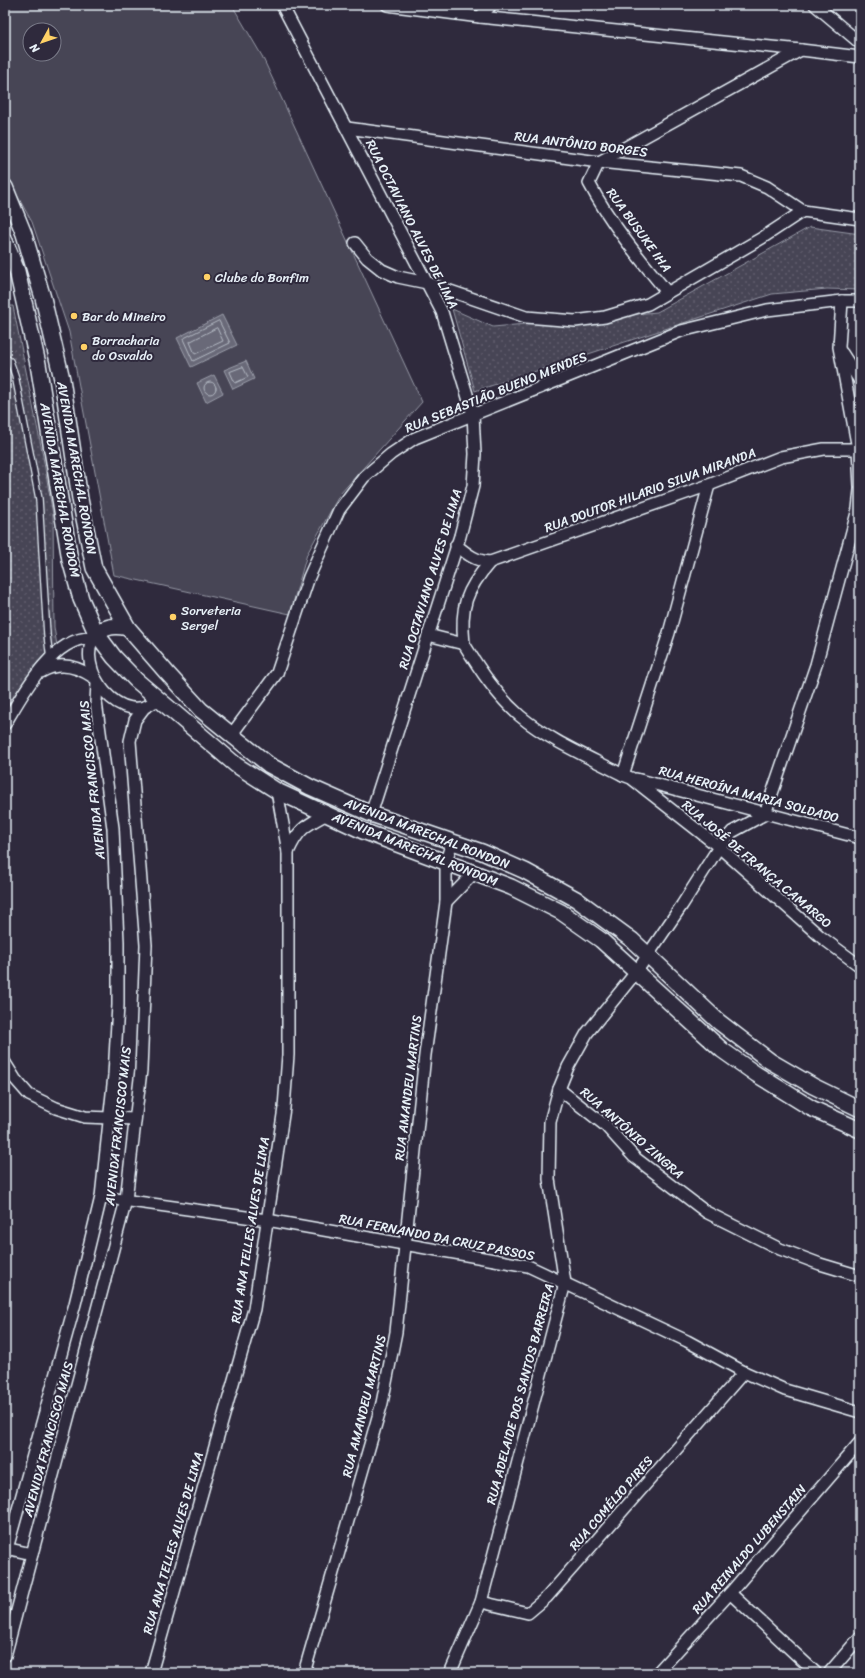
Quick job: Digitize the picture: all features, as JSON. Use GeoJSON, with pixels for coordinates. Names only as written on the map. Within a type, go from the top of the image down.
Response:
{"type":"FeatureCollection","features":[{"type":"Feature","properties":{"kind":"main road","name":"AVENIDA MARECHAL RONDON"},"geometry":{"type":"LineString","coordinates":[[5,187],[24,234],[43,298],[59,364],[85,528],[94,568],[128,628],[166,673],[202,710],[269,765],[310,786],[372,814],[482,852],[546,882],[607,920],[649,954],[708,1012],[758,1052],[813,1086],[860,1109]]}},
{"type":"Feature","properties":{"kind":"main road","name":"AVENIDA MARECHAL RONDOM"},"geometry":{"type":"LineString","coordinates":[[5,240],[17,272],[38,364],[70,560],[81,599],[94,636],[136,680],[236,765],[277,790],[363,831],[446,861],[511,887],[561,912],[601,940],[637,971],[722,1050],[750,1070],[811,1108],[860,1130]]}},
{"type":"Feature","properties":{"kind":"main road"},"geometry":{"type":"LineString","coordinates":[[94,636],[107,626],[128,628]]}},
{"type":"Feature","properties":{"kind":"main road"},"geometry":{"type":"LineString","coordinates":[[157,698],[164,687],[166,673]]}},
{"type":"Feature","properties":{"kind":"street","name":"RUA OCTAVIANO ALVES DE LIMA"},"geometry":{"type":"LineString","coordinates":[[282,5],[442,312],[473,414],[475,454],[473,486],[372,814]]}},
{"type":"Feature","properties":{"kind":"street"},"geometry":{"type":"LineString","coordinates":[[386,5],[452,9],[480,17],[860,57]]}},
{"type":"Feature","properties":{"kind":"street"},"geometry":{"type":"LineString","coordinates":[[480,17],[491,5]]}},
{"type":"Feature","properties":{"kind":"street"},"geometry":{"type":"LineString","coordinates":[[815,5],[860,43]]}},
{"type":"Feature","properties":{"kind":"street"},"geometry":{"type":"LineString","coordinates":[[599,162],[801,50]]}},
{"type":"Feature","properties":{"kind":"street","name":"RUA ANTÔNIO BORGES"},"geometry":{"type":"LineString","coordinates":[[347,128],[599,162],[741,176],[768,187],[803,211]]}},
{"type":"Feature","properties":{"kind":"street","name":"RUA BUSUKE IHA"},"geometry":{"type":"LineString","coordinates":[[599,162],[589,183],[598,200],[634,250],[667,292]]}},
{"type":"Feature","properties":{"kind":"street"},"geometry":{"type":"LineString","coordinates":[[355,243],[367,258],[382,270],[398,277],[427,283],[526,317],[575,321],[605,316],[648,304],[762,238],[803,211],[860,219]]}},
{"type":"Feature","properties":{"kind":"street"},"geometry":{"type":"LineString","coordinates":[[842,301],[839,347],[859,449],[860,486]]}},
{"type":"Feature","properties":{"kind":"street","name":"RUA SEBASTIÃO BUENO MENDES"},"geometry":{"type":"LineString","coordinates":[[232,734],[277,673],[309,577],[339,510],[364,477],[391,454],[415,438],[681,331],[767,310],[842,301],[860,301]]}},
{"type":"Feature","properties":{"kind":"street"},"geometry":{"type":"LineString","coordinates":[[839,347],[860,381]]}},
{"type":"Feature","properties":{"kind":"street","name":"RUA DOUTOR HILARIO SILVA MIRANDA"},"geometry":{"type":"LineString","coordinates":[[490,562],[709,485],[781,457],[824,450],[859,449]]}},
{"type":"Feature","properties":{"kind":"street"},"geometry":{"type":"LineString","coordinates":[[627,777],[669,633],[709,485]]}},
{"type":"Feature","properties":{"kind":"street"},"geometry":{"type":"LineString","coordinates":[[765,814],[816,665],[858,509],[860,490]]}},
{"type":"Feature","properties":{"kind":"street"},"geometry":{"type":"LineString","coordinates":[[456,545],[479,561],[490,562]]}},
{"type":"Feature","properties":{"kind":"street"},"geometry":{"type":"LineString","coordinates":[[428,635],[464,644],[462,623],[464,604],[470,588],[490,562]]}},
{"type":"Feature","properties":{"kind":"street"},"geometry":{"type":"LineString","coordinates":[[5,724],[26,688],[50,659],[72,642],[94,636]]}},
{"type":"Feature","properties":{"kind":"street","name":"AVENIDA FRANCISCO MAIS"},"geometry":{"type":"LineString","coordinates":[[6,1551],[75,1304],[100,1197],[114,1075],[118,1005],[118,942],[113,828],[96,702],[95,680],[89,653],[94,636]]}},
{"type":"Feature","properties":{"kind":"street","name":"RUA JOSÉ DE FRANÇA CAMARGO"},"geometry":{"type":"LineString","coordinates":[[464,644],[496,692],[520,716],[547,734],[627,777],[719,847],[821,937],[860,966]]}},
{"type":"Feature","properties":{"kind":"street"},"geometry":{"type":"LineString","coordinates":[[37,675],[46,669],[59,665],[72,667],[95,680],[108,696],[118,703],[131,708],[144,708],[151,705],[157,698]]}},
{"type":"Feature","properties":{"kind":"street","name":"AVENIDA FRANCISCO MAIS"},"geometry":{"type":"LineString","coordinates":[[5,1656],[126,1200],[141,1070],[146,945],[130,741],[135,720],[144,708]]}},
{"type":"Feature","properties":{"kind":"street","name":"RUA HEROÍNA MARIA SOLDADO"},"geometry":{"type":"LineString","coordinates":[[627,777],[860,838]]}},
{"type":"Feature","properties":{"kind":"street","name":"RUA ANA TELLES ALVES DE LIMA"},"geometry":{"type":"LineString","coordinates":[[151,1673],[254,1309],[284,1108],[288,1055],[288,852],[277,790]]}},
{"type":"Feature","properties":{"kind":"street","name":"RUA ANA TELLES ALVES DE LIMA"},"geometry":{"type":"LineString","coordinates":[[288,852],[296,835],[306,825],[327,814]]}},
{"type":"Feature","properties":{"kind":"street","name":"RUA ADELAIDE DOS SANTOS BARREIRA"},"geometry":{"type":"LineString","coordinates":[[450,1673],[481,1602],[564,1283],[549,1179],[550,1122],[559,1089],[568,1067],[587,1033],[637,971],[719,847],[732,832],[765,814]]}},
{"type":"Feature","properties":{"kind":"street","name":"RUA AMANDEU MARTINS"},"geometry":{"type":"LineString","coordinates":[[304,1673],[382,1403],[396,1332],[425,1054],[446,902],[446,861],[452,842]]}},
{"type":"Feature","properties":{"kind":"street"},"geometry":{"type":"LineString","coordinates":[[446,902],[474,873]]}},
{"type":"Feature","properties":{"kind":"street"},"geometry":{"type":"LineString","coordinates":[[5,1063],[15,1079],[29,1095],[56,1108],[85,1116],[108,1119],[135,1119]]}},
{"type":"Feature","properties":{"kind":"street","name":"RUA ANTÔNIO ZINGRA"},"geometry":{"type":"LineString","coordinates":[[559,1089],[606,1126],[634,1157],[706,1212],[780,1249],[820,1264],[860,1276]]}},
{"type":"Feature","properties":{"kind":"street","name":"RUA FERNANDO DA CRUZ PASSOS"},"geometry":{"type":"LineString","coordinates":[[100,1197],[267,1220],[528,1266],[687,1341],[744,1372],[785,1390],[860,1412]]}},
{"type":"Feature","properties":{"kind":"street","name":"RUA COMÉLIO PIRES"},"geometry":{"type":"LineString","coordinates":[[481,1602],[528,1613],[547,1597],[744,1372]]}},
{"type":"Feature","properties":{"kind":"street","name":"RUA REINALDO LUBENSTAIN"},"geometry":{"type":"LineString","coordinates":[[657,1673],[730,1593],[860,1442]]}},
{"type":"Feature","properties":{"kind":"street"},"geometry":{"type":"LineString","coordinates":[[6,1551],[32,1554]]}},
{"type":"Feature","properties":{"kind":"street"},"geometry":{"type":"LineString","coordinates":[[730,1593],[816,1673]]}},
{"type":"Feature","properties":{"kind":"street"},"geometry":{"type":"LineString","coordinates":[[829,1673],[860,1638]]}},
{"type":"Feature","properties":{"kind":"lane"},"geometry":{"type":"LineString","coordinates":[[5,357],[10,362],[15,375],[39,499],[47,635],[50,659]]}},
{"type":"Feature","properties":{"kind":"shaded area","name":"Clube do Bonfim"},"geometry":{"type":"Polygon","coordinates":[[[5,5],[232,5],[262,56],[422,402],[340,494],[307,554],[290,614],[114,575],[69,332],[32,222],[5,174],[5,5]]]}},
{"type":"Feature","properties":{"kind":"shaded area"},"geometry":{"type":"Polygon","coordinates":[[[810,227],[860,234],[860,290],[827,289],[772,294],[475,391],[452,309],[493,327],[657,312],[810,227]]]}},
{"type":"Feature","properties":{"kind":"shaded area"},"geometry":{"type":"Polygon","coordinates":[[[5,306],[13,306],[42,451],[53,515],[54,627],[57,646],[5,718],[5,306]]]}},
{"type":"Feature","properties":{"kind":"water"},"geometry":{"type":"Polygon","coordinates":[[[222,315],[237,345],[191,367],[177,338],[222,315]]]}},
{"type":"Feature","properties":{"kind":"water"},"geometry":{"type":"Polygon","coordinates":[[[246,361],[254,379],[233,389],[224,370],[246,361]]]}},
{"type":"Feature","properties":{"kind":"water"},"geometry":{"type":"Polygon","coordinates":[[[214,375],[223,393],[206,402],[197,383],[214,375]]]}},
{"type":"Feature","properties":{"kind":"place","name":"Clube do Bonfim"},"geometry":{"type":"Point","coordinates":[207,277]}},
{"type":"Feature","properties":{"kind":"place","name":"Bar do Mineiro"},"geometry":{"type":"Point","coordinates":[74,316]}},
{"type":"Feature","properties":{"kind":"place","name":"Borracharia do Osvaldo"},"geometry":{"type":"Point","coordinates":[84,347]}},
{"type":"Feature","properties":{"kind":"place","name":"Sorveteria Sergel"},"geometry":{"type":"Point","coordinates":[173,617]}}]}
